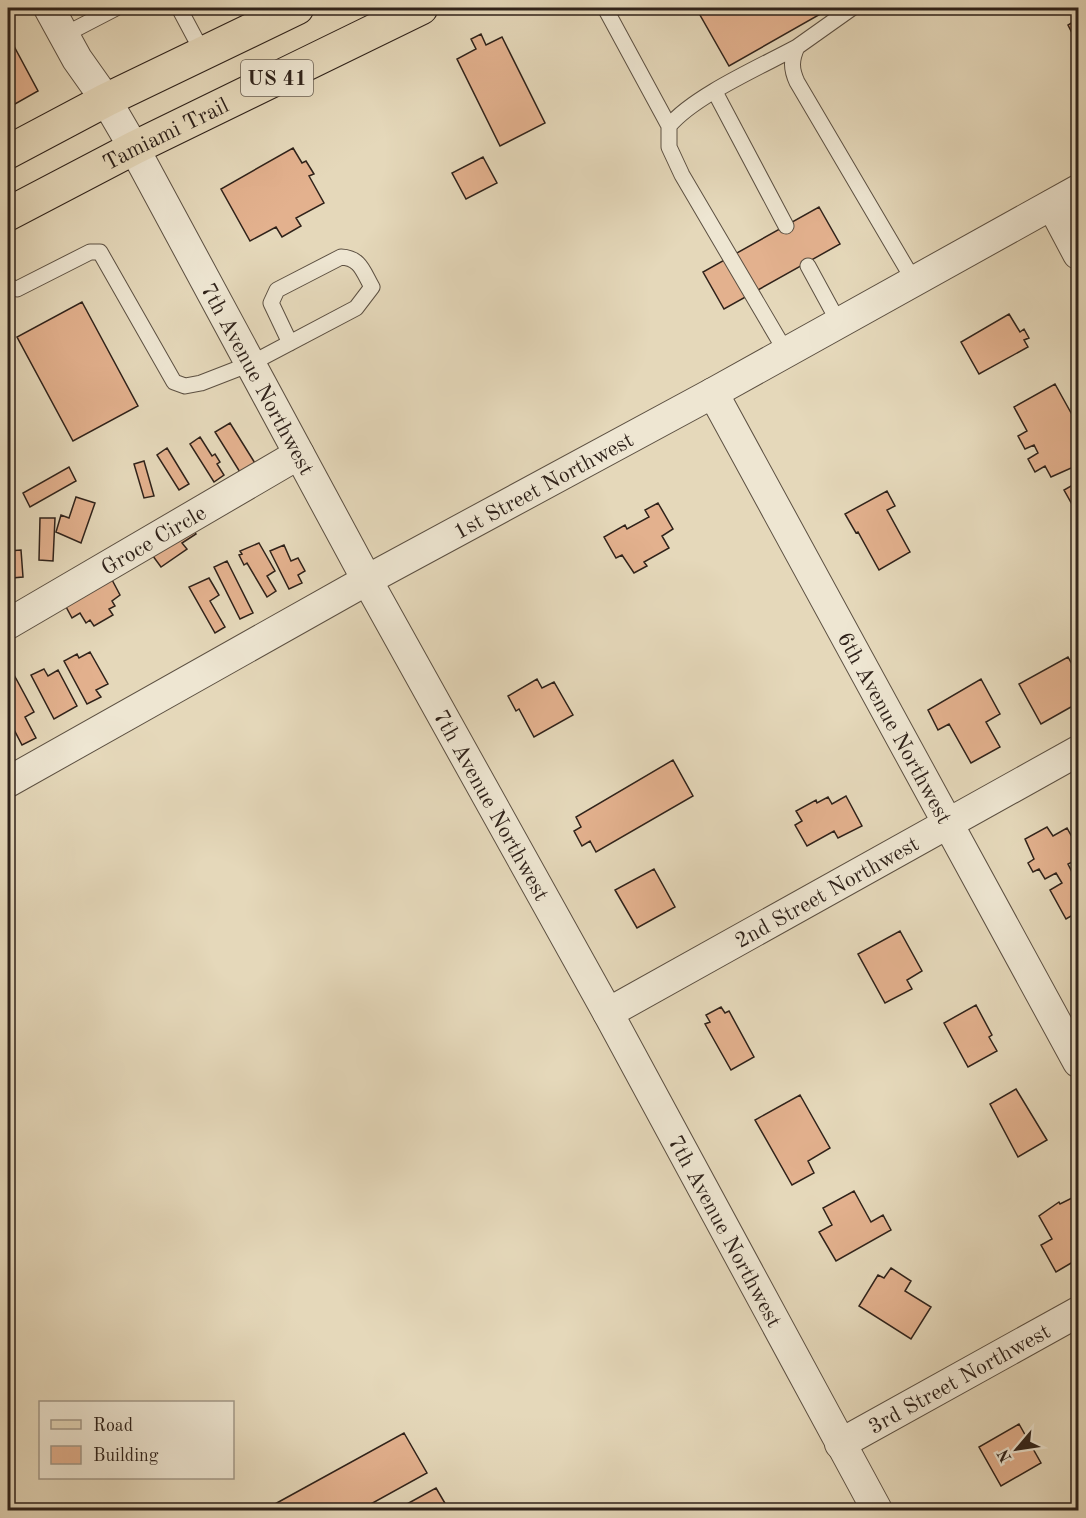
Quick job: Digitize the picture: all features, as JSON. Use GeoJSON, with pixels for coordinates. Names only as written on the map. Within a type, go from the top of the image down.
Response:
{"type":"FeatureCollection","features":[{"type":"Feature","properties":{"kind":"main road","name":"Tamiami Trail"},"geometry":{"type":"LineString","coordinates":[[8,214],[134,148],[421,8]]}},
{"type":"Feature","properties":{"kind":"main road","name":"US 41"},"geometry":{"type":"LineString","coordinates":[[8,152],[106,100],[289,9]]}},
{"type":"Feature","properties":{"kind":"street","name":"7th Avenue Northwest"},"geometry":{"type":"LineString","coordinates":[[49,8],[77,59],[106,100],[134,148],[249,364],[608,1013],[877,1510]]}},
{"type":"Feature","properties":{"kind":"street","name":"1st Street Northwest"},"geometry":{"type":"LineString","coordinates":[[8,780],[1078,190]]}},
{"type":"Feature","properties":{"kind":"street"},"geometry":{"type":"LineString","coordinates":[[1052,205],[1078,254]]}},
{"type":"Feature","properties":{"kind":"street","name":"6th Avenue Northwest"},"geometry":{"type":"LineString","coordinates":[[713,393],[1078,1062]]}},
{"type":"Feature","properties":{"kind":"street","name":"Groce Circle"},"geometry":{"type":"LineString","coordinates":[[8,624],[299,454]]}},
{"type":"Feature","properties":{"kind":"street","name":"2nd Street Northwest"},"geometry":{"type":"LineString","coordinates":[[608,1013],[1078,751]]}},
{"type":"Feature","properties":{"kind":"street","name":"3rd Street Northwest"},"geometry":{"type":"LineString","coordinates":[[840,1444],[1078,1312]]}},
{"type":"Feature","properties":{"kind":"lane"},"geometry":{"type":"LineString","coordinates":[[64,35],[116,8]]}},
{"type":"Feature","properties":{"kind":"lane"},"geometry":{"type":"LineString","coordinates":[[179,8],[203,53]]}},
{"type":"Feature","properties":{"kind":"lane"},"geometry":{"type":"LineString","coordinates":[[605,8],[669,126],[669,147],[682,175],[786,352]]}},
{"type":"Feature","properties":{"kind":"lane"},"geometry":{"type":"LineString","coordinates":[[669,126],[678,114],[797,47],[852,8]]}},
{"type":"Feature","properties":{"kind":"lane"},"geometry":{"type":"LineString","coordinates":[[797,47],[792,57],[792,70],[797,82],[914,281]]}},
{"type":"Feature","properties":{"kind":"lane"},"geometry":{"type":"LineString","coordinates":[[715,92],[786,226]]}},
{"type":"Feature","properties":{"kind":"lane"},"geometry":{"type":"LineString","coordinates":[[8,286],[17,289],[90,252],[100,252],[174,382],[185,386],[201,383],[249,364],[290,343],[356,308],[372,287],[359,264],[351,258],[341,257],[277,290],[271,303],[290,343]]}},
{"type":"Feature","properties":{"kind":"lane"},"geometry":{"type":"LineString","coordinates":[[808,266],[839,323]]}},
{"type":"Feature","properties":{"kind":"building"},"geometry":{"type":"Polygon","coordinates":[[[696,8],[831,8],[729,66],[696,8]]]}},
{"type":"Feature","properties":{"kind":"building"},"geometry":{"type":"Polygon","coordinates":[[[1078,19],[1078,45],[1068,25],[1078,19]]]}},
{"type":"Feature","properties":{"kind":"building"},"geometry":{"type":"Polygon","coordinates":[[[481,34],[486,45],[502,37],[545,123],[500,146],[457,59],[476,49],[471,39],[481,34]]]}},
{"type":"Feature","properties":{"kind":"building"},"geometry":{"type":"Polygon","coordinates":[[[8,35],[38,91],[8,108],[8,35]]]}},
{"type":"Feature","properties":{"kind":"building"},"geometry":{"type":"Polygon","coordinates":[[[293,148],[302,163],[306,161],[314,174],[309,176],[324,203],[296,218],[301,226],[282,237],[276,227],[250,241],[221,189],[293,148]]]}},
{"type":"Feature","properties":{"kind":"building"},"geometry":{"type":"Polygon","coordinates":[[[483,157],[497,183],[466,199],[452,173],[483,157]]]}},
{"type":"Feature","properties":{"kind":"building"},"geometry":{"type":"Polygon","coordinates":[[[819,207],[840,244],[724,309],[703,272],[819,207]]]}},
{"type":"Feature","properties":{"kind":"building"},"geometry":{"type":"Polygon","coordinates":[[[82,302],[138,406],[73,441],[17,337],[82,302]]]}},
{"type":"Feature","properties":{"kind":"building"},"geometry":{"type":"Polygon","coordinates":[[[1009,314],[1020,332],[1024,329],[1029,338],[1024,340],[1028,347],[979,374],[961,342],[1009,314]]]}},
{"type":"Feature","properties":{"kind":"building"},"geometry":{"type":"Polygon","coordinates":[[[1055,384],[1075,420],[1078,418],[1078,465],[1051,477],[1045,466],[1035,472],[1028,459],[1038,453],[1034,445],[1025,449],[1018,436],[1027,431],[1014,407],[1055,384]]]}},
{"type":"Feature","properties":{"kind":"building"},"geometry":{"type":"Polygon","coordinates":[[[230,423],[258,468],[243,477],[215,432],[230,423]]]}},
{"type":"Feature","properties":{"kind":"building"},"geometry":{"type":"Polygon","coordinates":[[[200,437],[212,456],[215,454],[220,462],[217,464],[224,475],[214,482],[190,444],[200,437]]]}},
{"type":"Feature","properties":{"kind":"building"},"geometry":{"type":"Polygon","coordinates":[[[167,448],[189,484],[179,490],[157,455],[167,448]]]}},
{"type":"Feature","properties":{"kind":"building"},"geometry":{"type":"Polygon","coordinates":[[[8,455],[13,465],[8,469],[8,455]]]}},
{"type":"Feature","properties":{"kind":"building"},"geometry":{"type":"Polygon","coordinates":[[[144,461],[154,496],[144,498],[134,464],[144,461]]]}},
{"type":"Feature","properties":{"kind":"building"},"geometry":{"type":"Polygon","coordinates":[[[69,467],[76,481],[30,507],[23,493],[69,467]]]}},
{"type":"Feature","properties":{"kind":"building"},"geometry":{"type":"Polygon","coordinates":[[[1078,482],[1078,515],[1064,490],[1078,482]]]}},
{"type":"Feature","properties":{"kind":"building"},"geometry":{"type":"Polygon","coordinates":[[[887,491],[895,506],[887,510],[910,552],[879,570],[845,514],[887,491]]]}},
{"type":"Feature","properties":{"kind":"building"},"geometry":{"type":"Polygon","coordinates":[[[76,497],[95,503],[81,543],[56,532],[61,515],[69,518],[76,497]]]}},
{"type":"Feature","properties":{"kind":"building"},"geometry":{"type":"Polygon","coordinates":[[[658,503],[673,529],[662,536],[669,548],[644,562],[647,566],[634,573],[622,555],[616,558],[604,537],[625,525],[627,529],[649,517],[645,510],[658,503]]]}},
{"type":"Feature","properties":{"kind":"building"},"geometry":{"type":"Polygon","coordinates":[[[40,518],[55,518],[53,561],[39,560],[40,518]]]}},
{"type":"Feature","properties":{"kind":"building"},"geometry":{"type":"Polygon","coordinates":[[[188,521],[196,534],[182,543],[187,549],[161,567],[147,548],[188,521]]]}},
{"type":"Feature","properties":{"kind":"building"},"geometry":{"type":"Polygon","coordinates":[[[259,543],[275,571],[267,576],[276,591],[267,597],[247,563],[244,565],[239,555],[242,554],[240,551],[259,543]]]}},
{"type":"Feature","properties":{"kind":"building"},"geometry":{"type":"Polygon","coordinates":[[[284,545],[291,561],[298,558],[305,571],[298,575],[302,583],[289,589],[270,551],[284,545]]]}},
{"type":"Feature","properties":{"kind":"building"},"geometry":{"type":"Polygon","coordinates":[[[21,550],[23,577],[12,578],[13,603],[8,603],[8,551],[21,550]]]}},
{"type":"Feature","properties":{"kind":"building"},"geometry":{"type":"Polygon","coordinates":[[[227,561],[253,613],[240,619],[214,567],[227,561]]]}},
{"type":"Feature","properties":{"kind":"building"},"geometry":{"type":"Polygon","coordinates":[[[110,576],[120,595],[112,601],[115,606],[109,609],[113,615],[94,626],[90,620],[86,623],[80,613],[72,618],[64,603],[110,576]]]}},
{"type":"Feature","properties":{"kind":"building"},"geometry":{"type":"Polygon","coordinates":[[[209,578],[219,595],[210,601],[225,627],[215,633],[189,587],[209,578]]]}},
{"type":"Feature","properties":{"kind":"building"},"geometry":{"type":"Polygon","coordinates":[[[90,652],[108,684],[96,690],[101,697],[87,704],[64,661],[77,654],[79,658],[90,652]]]}},
{"type":"Feature","properties":{"kind":"building"},"geometry":{"type":"Polygon","coordinates":[[[1068,657],[1078,675],[1078,703],[1041,724],[1019,684],[1068,657]]]}},
{"type":"Feature","properties":{"kind":"building"},"geometry":{"type":"Polygon","coordinates":[[[44,669],[48,676],[58,670],[77,706],[54,719],[31,675],[44,669]]]}},
{"type":"Feature","properties":{"kind":"building"},"geometry":{"type":"Polygon","coordinates":[[[13,673],[34,712],[25,717],[36,738],[22,745],[8,718],[8,676],[13,673]]]}},
{"type":"Feature","properties":{"kind":"building"},"geometry":{"type":"Polygon","coordinates":[[[537,679],[542,688],[554,682],[573,715],[534,737],[519,709],[516,711],[508,696],[537,679]]]}},
{"type":"Feature","properties":{"kind":"building"},"geometry":{"type":"Polygon","coordinates":[[[981,679],[1000,714],[986,722],[1000,747],[971,763],[949,724],[938,730],[928,710],[981,679]]]}},
{"type":"Feature","properties":{"kind":"building"},"geometry":{"type":"Polygon","coordinates":[[[673,760],[693,796],[596,852],[590,841],[582,846],[574,831],[581,827],[576,817],[673,760]]]}},
{"type":"Feature","properties":{"kind":"building"},"geometry":{"type":"Polygon","coordinates":[[[846,796],[862,826],[838,838],[834,831],[807,846],[795,825],[802,821],[796,811],[816,800],[817,803],[828,797],[832,804],[846,796]]]}},
{"type":"Feature","properties":{"kind":"building"},"geometry":{"type":"Polygon","coordinates":[[[1047,827],[1053,836],[1067,828],[1078,848],[1078,859],[1068,864],[1074,876],[1078,873],[1078,912],[1066,919],[1050,890],[1062,883],[1056,873],[1045,879],[1039,869],[1033,872],[1028,863],[1034,859],[1025,839],[1047,827]]]}},
{"type":"Feature","properties":{"kind":"building"},"geometry":{"type":"Polygon","coordinates":[[[654,869],[675,907],[637,928],[615,890],[654,869]]]}},
{"type":"Feature","properties":{"kind":"building"},"geometry":{"type":"Polygon","coordinates":[[[900,931],[922,971],[907,980],[912,989],[885,1003],[858,954],[900,931]]]}},
{"type":"Feature","properties":{"kind":"building"},"geometry":{"type":"Polygon","coordinates":[[[976,1005],[992,1035],[989,1037],[997,1051],[968,1067],[944,1023],[976,1005]]]}},
{"type":"Feature","properties":{"kind":"building"},"geometry":{"type":"Polygon","coordinates":[[[721,1007],[725,1013],[729,1011],[754,1057],[731,1070],[705,1024],[710,1022],[706,1015],[721,1007]]]}},
{"type":"Feature","properties":{"kind":"building"},"geometry":{"type":"Polygon","coordinates":[[[1016,1089],[1047,1140],[1018,1157],[990,1104],[1016,1089]]]}},
{"type":"Feature","properties":{"kind":"building"},"geometry":{"type":"Polygon","coordinates":[[[800,1095],[830,1148],[808,1161],[814,1173],[792,1185],[755,1120],[800,1095]]]}},
{"type":"Feature","properties":{"kind":"building"},"geometry":{"type":"Polygon","coordinates":[[[854,1191],[871,1222],[883,1215],[891,1230],[836,1261],[819,1232],[832,1225],[823,1208],[854,1191]]]}},
{"type":"Feature","properties":{"kind":"building"},"geometry":{"type":"Polygon","coordinates":[[[1078,1195],[1078,1259],[1056,1272],[1041,1245],[1052,1239],[1039,1216],[1059,1202],[1060,1204],[1078,1195]]]}},
{"type":"Feature","properties":{"kind":"building"},"geometry":{"type":"Polygon","coordinates":[[[891,1268],[911,1281],[905,1291],[931,1307],[911,1339],[859,1306],[878,1275],[884,1278],[891,1268]]]}},
{"type":"Feature","properties":{"kind":"building"},"geometry":{"type":"Polygon","coordinates":[[[1019,1424],[1041,1463],[1001,1486],[979,1447],[1019,1424]]]}},
{"type":"Feature","properties":{"kind":"building"},"geometry":{"type":"Polygon","coordinates":[[[404,1433],[427,1473],[360,1510],[264,1510],[404,1433]]]}},
{"type":"Feature","properties":{"kind":"building"},"geometry":{"type":"Polygon","coordinates":[[[436,1488],[449,1510],[396,1510],[436,1488]]]}}]}
